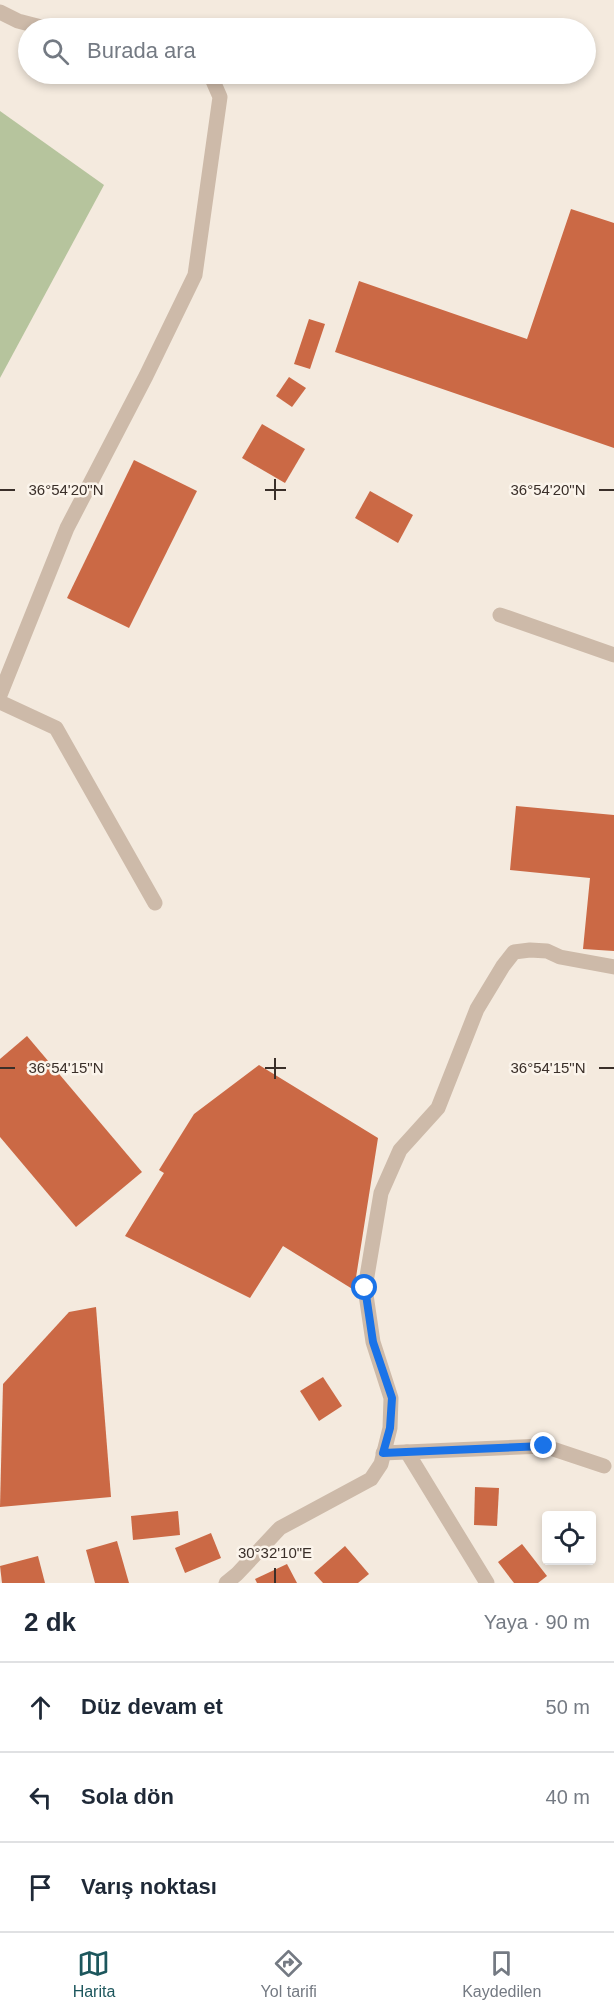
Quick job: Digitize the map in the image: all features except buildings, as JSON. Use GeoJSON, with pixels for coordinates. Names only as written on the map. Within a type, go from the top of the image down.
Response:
{"type":"FeatureCollection","features":[{"type":"Feature","properties":{"kind":"street"},"geometry":{"type":"LineString","coordinates":[[0,12],[18,21]]}},
{"type":"Feature","properties":{"kind":"street"},"geometry":{"type":"LineString","coordinates":[[0,695],[67,528],[146,376],[195,275],[220,97],[214,84]]}},
{"type":"Feature","properties":{"kind":"street"},"geometry":{"type":"LineString","coordinates":[[500,615],[614,655]]}},
{"type":"Feature","properties":{"kind":"street"},"geometry":{"type":"LineString","coordinates":[[0,702],[56,728],[155,903]]}},
{"type":"Feature","properties":{"kind":"street"},"geometry":{"type":"LineString","coordinates":[[226,1583],[280,1528],[371,1479],[381,1464],[390,1428],[392,1398],[373,1342],[365,1288],[381,1192],[400,1150],[438,1108],[477,1009],[503,966],[514,952],[530,950],[547,951],[560,957],[614,968]]}},
{"type":"Feature","properties":{"kind":"street"},"geometry":{"type":"LineString","coordinates":[[383,1453],[544,1446],[604,1466]]}},
{"type":"Feature","properties":{"kind":"street"},"geometry":{"type":"LineString","coordinates":[[407,1452],[487,1583]]}},
{"type":"Feature","properties":{"kind":"green space"},"geometry":{"type":"Polygon","coordinates":[[[0,111],[104,185],[0,378],[0,111]]]}},
{"type":"Feature","properties":{"kind":"route"},"geometry":{"type":"LineString","coordinates":[[365,1288],[373,1342],[392,1398],[390,1428],[383,1453],[544,1446]]}}]}
